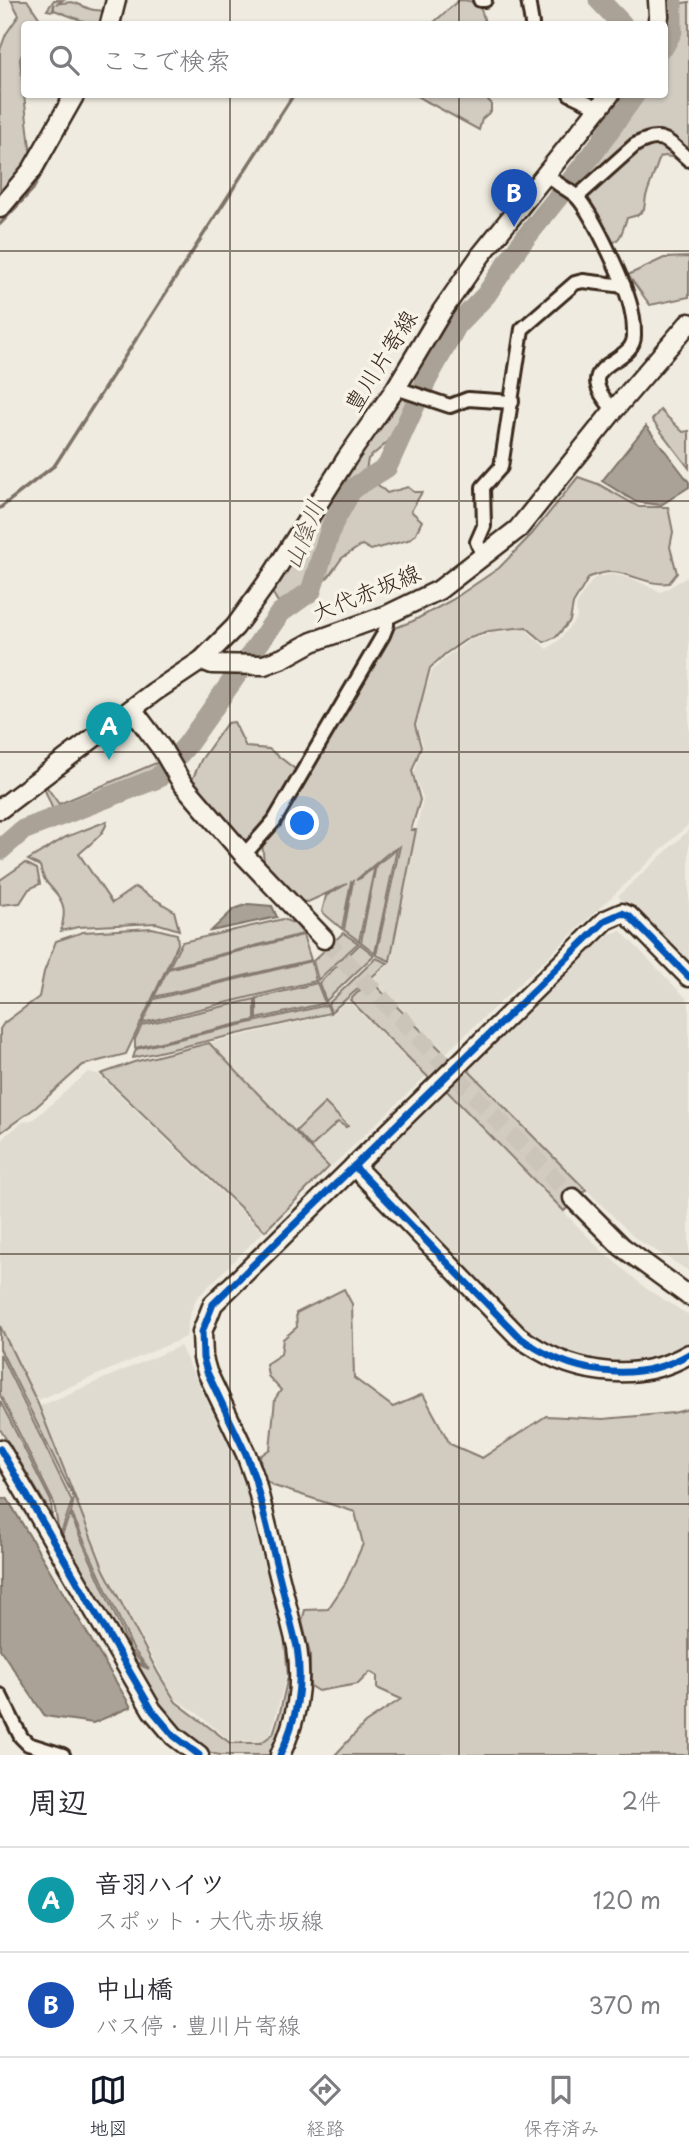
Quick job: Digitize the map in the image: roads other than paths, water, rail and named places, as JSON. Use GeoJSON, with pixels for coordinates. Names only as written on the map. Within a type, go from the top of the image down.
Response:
{"type":"FeatureCollection","features":[{"type":"Feature","properties":{"kind":"street"},"geometry":{"type":"LineString","coordinates":[[111,21],[116,0]]}},
{"type":"Feature","properties":{"kind":"street"},"geometry":{"type":"LineString","coordinates":[[528,0],[532,21]]}},
{"type":"Feature","properties":{"kind":"street"},"geometry":{"type":"LineString","coordinates":[[658,0],[658,21]]}},
{"type":"Feature","properties":{"kind":"street"},"geometry":{"type":"LineString","coordinates":[[0,208],[32,170],[73,98]]}},
{"type":"Feature","properties":{"kind":"street","name":"豊川片寄線"},"geometry":{"type":"LineString","coordinates":[[207,662],[271,578],[481,254],[605,101]]}},
{"type":"Feature","properties":{"kind":"street"},"geometry":{"type":"LineString","coordinates":[[575,196],[644,140],[661,137],[672,143],[689,160]]}},
{"type":"Feature","properties":{"kind":"street"},"geometry":{"type":"LineString","coordinates":[[548,174],[553,181],[575,196],[590,217],[624,286],[632,313],[634,339],[629,349],[605,365],[599,374],[598,388],[614,410]]}},
{"type":"Feature","properties":{"kind":"street"},"geometry":{"type":"LineString","coordinates":[[483,556],[477,542],[484,526],[483,487],[501,467],[522,329],[575,283],[583,281],[624,286]]}},
{"type":"Feature","properties":{"kind":"street","name":"大代赤坂線"},"geometry":{"type":"LineString","coordinates":[[207,662],[264,665],[333,634],[387,615],[439,590],[518,529],[614,410],[688,326]]}},
{"type":"Feature","properties":{"kind":"street"},"geometry":{"type":"LineString","coordinates":[[396,388],[450,406],[468,399],[512,402]]}},
{"type":"Feature","properties":{"kind":"street"},"geometry":{"type":"LineString","coordinates":[[244,855],[274,821],[383,635],[387,615]]}},
{"type":"Feature","properties":{"kind":"street"},"geometry":{"type":"LineString","coordinates":[[0,809],[132,709],[207,662]]}},
{"type":"Feature","properties":{"kind":"street"},"geometry":{"type":"LineString","coordinates":[[132,709],[162,749],[182,783],[244,855],[324,939]]}},
{"type":"Feature","properties":{"kind":"street"},"geometry":{"type":"LineString","coordinates":[[280,1755],[296,1714],[301,1671],[255,1479],[234,1427],[207,1372],[203,1357],[202,1332],[213,1304],[606,920],[615,914],[629,916],[689,978]]}},
{"type":"Feature","properties":{"kind":"street"},"geometry":{"type":"LineString","coordinates":[[354,1166],[518,1336],[533,1348],[566,1363],[600,1372],[656,1367],[672,1363],[689,1354]]}},
{"type":"Feature","properties":{"kind":"street"},"geometry":{"type":"LineString","coordinates":[[573,1198],[622,1247],[689,1296]]}},
{"type":"Feature","properties":{"kind":"street"},"geometry":{"type":"LineString","coordinates":[[0,1449],[152,1710],[174,1736],[199,1755]]}},
{"type":"Feature","properties":{"kind":"street"},"geometry":{"type":"LineString","coordinates":[[0,1695],[20,1737],[28,1744],[63,1755]]}},
{"type":"Feature","properties":{"kind":"waterway"},"geometry":{"type":"LineString","coordinates":[[599,0],[619,21]]}},
{"type":"Feature","properties":{"kind":"waterway","name":"山陰川"},"geometry":{"type":"LineString","coordinates":[[668,38],[672,31],[672,0]]}},
{"type":"Feature","properties":{"kind":"waterway"},"geometry":{"type":"LineString","coordinates":[[0,224],[33,189],[83,98]]}},
{"type":"Feature","properties":{"kind":"waterway"},"geometry":{"type":"LineString","coordinates":[[0,508],[55,465],[291,98]]}},
{"type":"Feature","properties":{"kind":"waterway","name":"山陰川"},"geometry":{"type":"LineString","coordinates":[[0,850],[23,830],[158,778],[187,745],[280,613],[311,591],[332,525],[352,489],[387,467],[426,381],[457,325],[486,295],[519,246],[594,152],[632,98]]}},
{"type":"Feature","properties":{"kind":"tunnel"},"geometry":{"type":"LineString","coordinates":[[324,939],[573,1198]]}},
{"type":"Feature","properties":{"kind":"place","name":"中山橋"},"geometry":{"type":"Point","coordinates":[514,227]}},
{"type":"Feature","properties":{"kind":"place","name":"音羽ハイツ"},"geometry":{"type":"Point","coordinates":[109,760]}}]}
